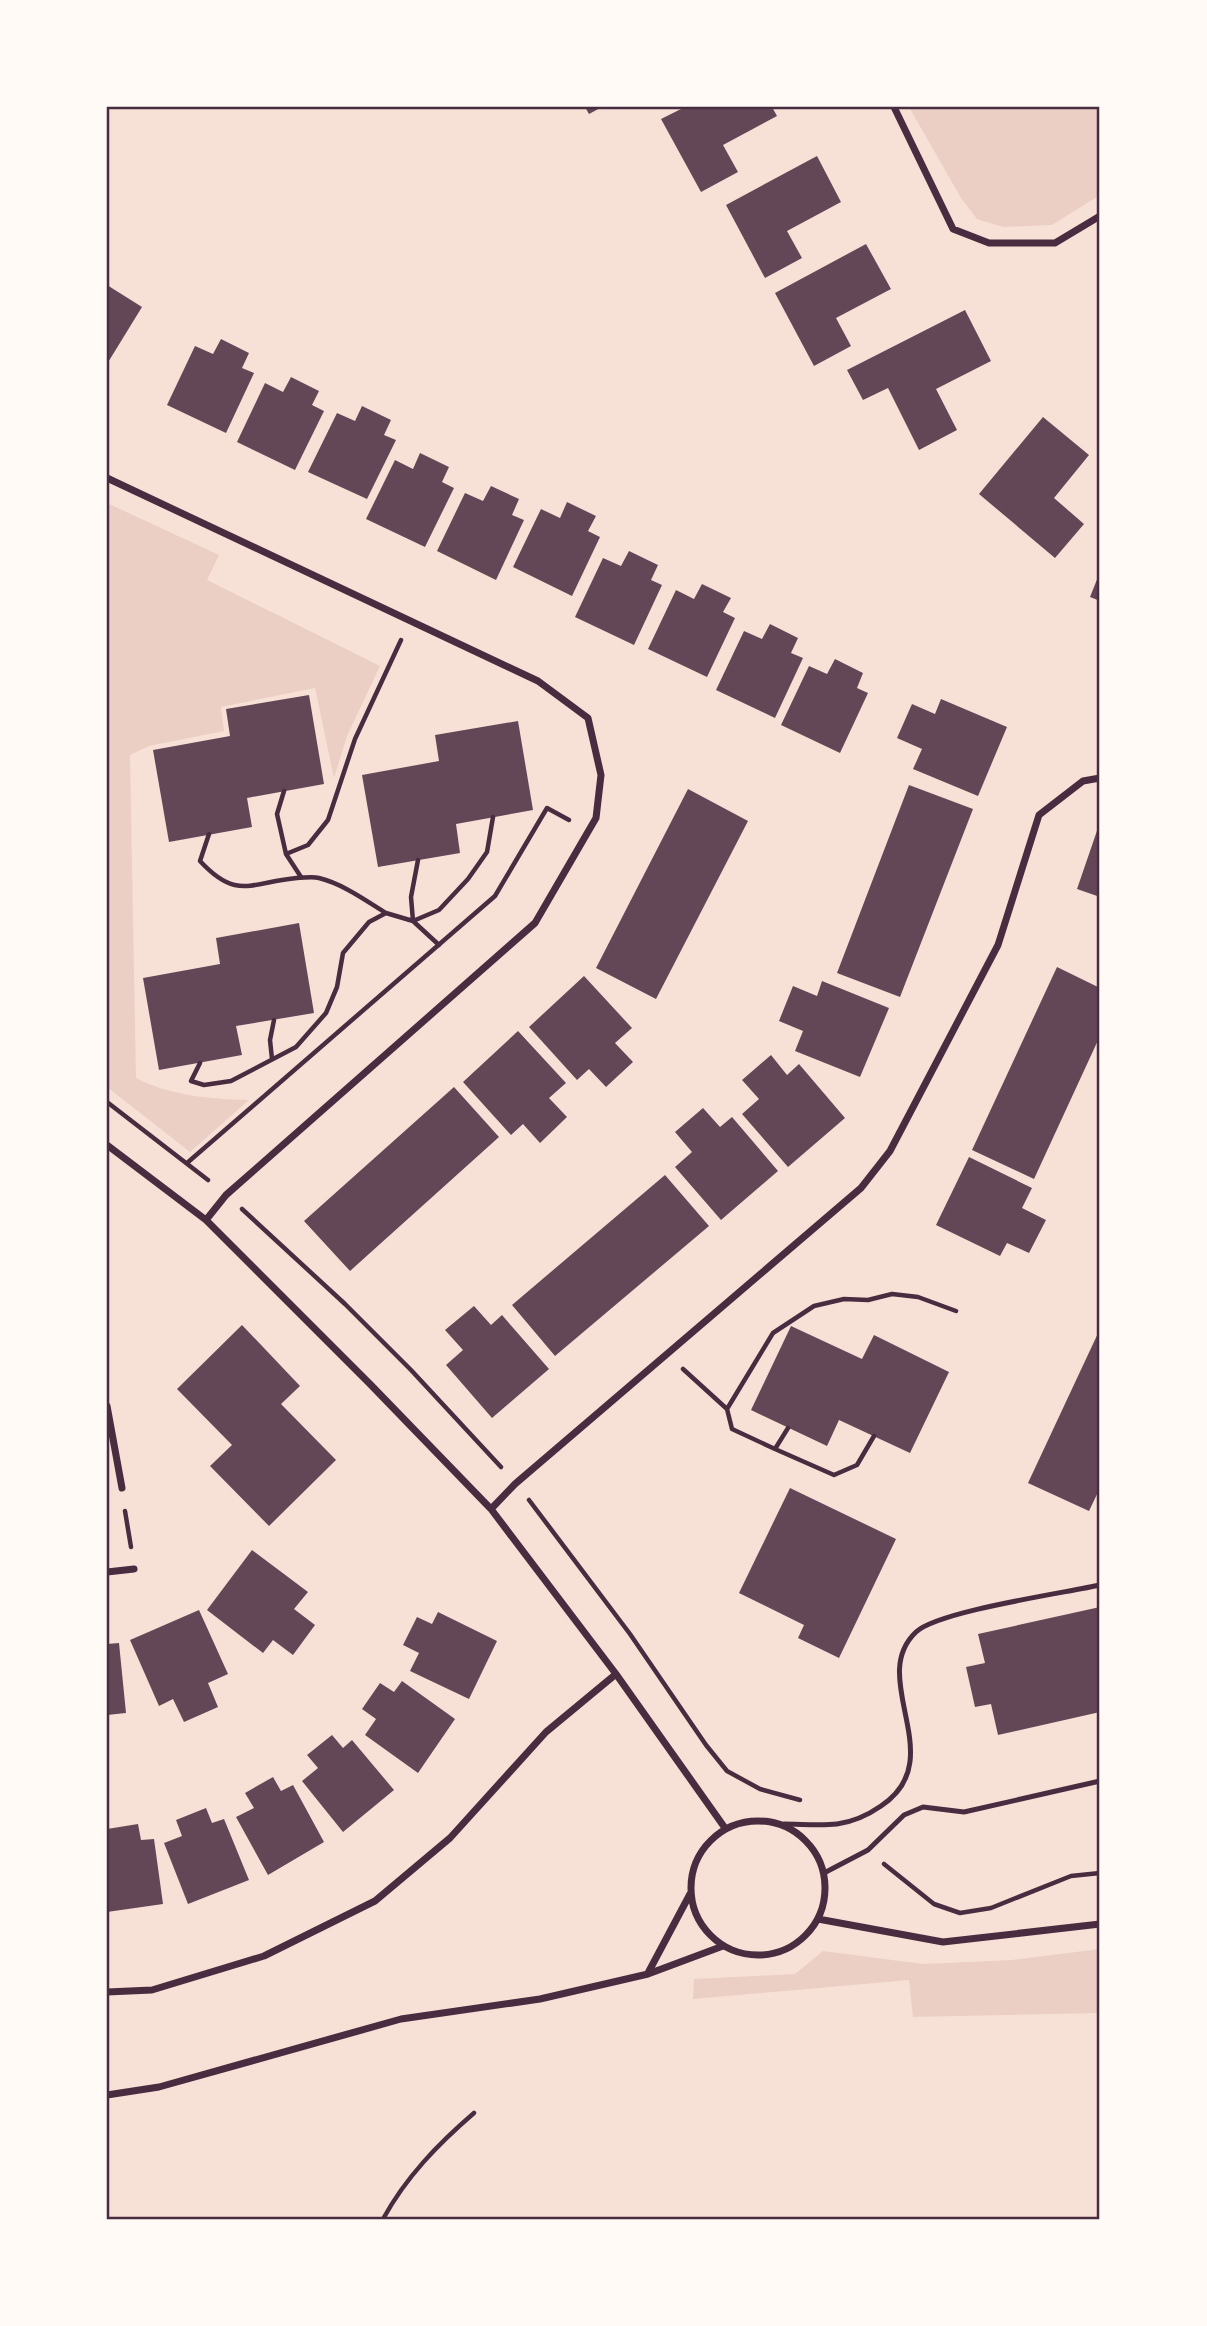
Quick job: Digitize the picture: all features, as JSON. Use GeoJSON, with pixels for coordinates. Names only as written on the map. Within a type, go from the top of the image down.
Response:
{"type":"FeatureCollection","features":[{"type":"Feature","properties":{"kind":"street"},"geometry":{"type":"LineString","coordinates":[[894,107],[953,229],[989,243],[1055,243],[1100,216]]}},
{"type":"Feature","properties":{"kind":"street"},"geometry":{"type":"LineString","coordinates":[[107,478],[538,681],[588,718],[601,775],[596,818],[535,923],[226,1195],[206,1220]]}},
{"type":"Feature","properties":{"kind":"street"},"geometry":{"type":"LineString","coordinates":[[491,1509],[515,1483],[861,1188],[890,1151],[998,945],[1039,815],[1083,781],[1100,778]]}},
{"type":"Feature","properties":{"kind":"street"},"geometry":{"type":"LineString","coordinates":[[107,1145],[206,1220],[491,1509],[616,1674],[725,1828]]}},
{"type":"Feature","properties":{"kind":"street"},"geometry":{"type":"LineString","coordinates":[[107,1406],[122,1488]]}},
{"type":"Feature","properties":{"kind":"street"},"geometry":{"type":"LineString","coordinates":[[107,1572],[134,1569]]}},
{"type":"Feature","properties":{"kind":"street"},"geometry":{"type":"LineString","coordinates":[[107,1992],[152,1990],[264,1956],[375,1901],[450,1838],[546,1732],[616,1674]]}},
{"type":"Feature","properties":{"kind":"street"},"geometry":{"type":"LineString","coordinates":[[764,1820],[784,1825],[802,1836],[816,1853],[824,1873],[825,1897],[818,1919],[805,1936],[787,1949],[765,1955],[744,1954],[723,1946],[707,1932],[695,1915],[690,1894],[691,1874],[698,1856],[710,1840],[725,1828],[744,1821],[764,1820]]}},
{"type":"Feature","properties":{"kind":"street"},"geometry":{"type":"LineString","coordinates":[[648,1974],[690,1894]]}},
{"type":"Feature","properties":{"kind":"street"},"geometry":{"type":"LineString","coordinates":[[818,1919],[943,1941],[1100,1924]]}},
{"type":"Feature","properties":{"kind":"street"},"geometry":{"type":"LineString","coordinates":[[107,2095],[159,2087],[401,2019],[540,2000],[648,1974],[723,1946]]}},
{"type":"Feature","properties":{"kind":"lane"},"geometry":{"type":"LineString","coordinates":[[784,1825],[838,1824],[868,1815],[890,1800],[908,1776],[912,1752],[899,1674],[903,1648],[917,1631],[946,1617],[1100,1585]]}},
{"type":"Feature","properties":{"kind":"lane"},"geometry":{"type":"LineString","coordinates":[[824,1873],[868,1850],[904,1815],[923,1807],[964,1812],[1100,1781]]}},
{"type":"Feature","properties":{"kind":"path"},"geometry":{"type":"LineString","coordinates":[[286,854],[308,845],[328,820],[355,738],[410,621]]}},
{"type":"Feature","properties":{"kind":"path"},"geometry":{"type":"LineString","coordinates":[[284,791],[277,814],[286,854],[301,878]]}},
{"type":"Feature","properties":{"kind":"path"},"geometry":{"type":"LineString","coordinates":[[187,1163],[495,896],[547,808],[588,831]]}},
{"type":"Feature","properties":{"kind":"path"},"geometry":{"type":"LineString","coordinates":[[413,921],[439,910],[468,878],[486,852],[493,817]]}},
{"type":"Feature","properties":{"kind":"path"},"geometry":{"type":"LineString","coordinates":[[209,834],[200,861],[212,874],[237,888],[317,877],[349,890],[386,913],[413,921],[439,945]]}},
{"type":"Feature","properties":{"kind":"path"},"geometry":{"type":"LineString","coordinates":[[413,921],[411,897],[418,860]]}},
{"type":"Feature","properties":{"kind":"path"},"geometry":{"type":"LineString","coordinates":[[200,1063],[191,1081],[204,1085],[231,1081],[296,1046],[326,1013],[337,987],[343,953],[369,922],[386,913]]}},
{"type":"Feature","properties":{"kind":"path"},"geometry":{"type":"LineString","coordinates":[[272,1059],[270,1040],[274,1020]]}},
{"type":"Feature","properties":{"kind":"path"},"geometry":{"type":"LineString","coordinates":[[107,1102],[226,1195],[345,1304],[492,1456],[630,1634],[706,1745],[727,1771],[760,1789],[796,1798],[820,1809],[838,1824]]}},
{"type":"Feature","properties":{"kind":"path"},"geometry":{"type":"LineString","coordinates":[[727,1409],[773,1333],[814,1306],[844,1299],[869,1300],[892,1294],[918,1297],[956,1311]]}},
{"type":"Feature","properties":{"kind":"path"},"geometry":{"type":"LineString","coordinates":[[666,1354],[727,1409],[732,1429],[834,1475],[857,1465],[874,1436]]}},
{"type":"Feature","properties":{"kind":"path"},"geometry":{"type":"LineString","coordinates":[[775,1449],[788,1428]]}},
{"type":"Feature","properties":{"kind":"path"},"geometry":{"type":"LineString","coordinates":[[122,1488],[134,1569]]}},
{"type":"Feature","properties":{"kind":"path"},"geometry":{"type":"LineString","coordinates":[[868,1850],[934,1904],[960,1913],[991,1908],[1072,1876],[1100,1873]]}},
{"type":"Feature","properties":{"kind":"path"},"geometry":{"type":"LineString","coordinates":[[383,2219],[396,2194],[438,2144],[474,2113]]}},
{"type":"Feature","properties":{"kind":"shaded area"},"geometry":{"type":"Polygon","coordinates":[[[909,107],[1100,107],[1100,195],[1052,225],[1003,227],[977,219],[961,198],[909,107]]]}},
{"type":"Feature","properties":{"kind":"shaded area"},"geometry":{"type":"Polygon","coordinates":[[[107,503],[219,555],[207,580],[380,666],[347,736],[334,778],[315,688],[221,707],[224,731],[149,746],[130,755],[136,1078],[177,1093],[249,1100],[190,1152],[107,1087],[107,503]]]}},
{"type":"Feature","properties":{"kind":"shaded area"},"geometry":{"type":"Polygon","coordinates":[[[1100,1949],[1100,2013],[913,2017],[909,1980],[693,1999],[694,1979],[795,1974],[823,1951],[923,1964],[1012,1960],[1100,1949]]]}},
{"type":"Feature","properties":{"kind":"building"},"geometry":{"type":"Polygon","coordinates":[[[585,107],[602,107],[589,114],[585,107]]]}},
{"type":"Feature","properties":{"kind":"building"},"geometry":{"type":"Polygon","coordinates":[[[685,107],[772,107],[777,116],[723,145],[738,172],[701,192],[661,119],[685,107]]]}},
{"type":"Feature","properties":{"kind":"building"},"geometry":{"type":"Polygon","coordinates":[[[817,156],[841,202],[787,231],[802,258],[765,278],[726,205],[817,156]]]}},
{"type":"Feature","properties":{"kind":"building"},"geometry":{"type":"Polygon","coordinates":[[[866,244],[891,289],[836,318],[851,346],[814,366],[775,293],[866,244]]]}},
{"type":"Feature","properties":{"kind":"building"},"geometry":{"type":"Polygon","coordinates":[[[107,285],[142,307],[107,364],[107,285]]]}},
{"type":"Feature","properties":{"kind":"building"},"geometry":{"type":"Polygon","coordinates":[[[965,310],[991,361],[936,389],[957,430],[919,450],[888,388],[863,400],[847,370],[965,310]]]}},
{"type":"Feature","properties":{"kind":"building"},"geometry":{"type":"Polygon","coordinates":[[[221,339],[249,353],[242,368],[254,373],[226,433],[167,405],[195,346],[213,354],[221,339]]]}},
{"type":"Feature","properties":{"kind":"building"},"geometry":{"type":"Polygon","coordinates":[[[291,377],[319,391],[312,405],[324,411],[295,470],[237,442],[265,383],[283,392],[291,377]]]}},
{"type":"Feature","properties":{"kind":"building"},"geometry":{"type":"Polygon","coordinates":[[[362,406],[391,420],[384,435],[396,440],[367,499],[308,472],[337,413],[355,421],[362,406]]]}},
{"type":"Feature","properties":{"kind":"building"},"geometry":{"type":"Polygon","coordinates":[[[1043,417],[1089,455],[1054,498],[1084,524],[1055,558],[979,494],[1043,417]]]}},
{"type":"Feature","properties":{"kind":"building"},"geometry":{"type":"Polygon","coordinates":[[[420,453],[449,467],[442,482],[454,488],[425,547],[366,519],[395,460],[413,469],[420,453]]]}},
{"type":"Feature","properties":{"kind":"building"},"geometry":{"type":"Polygon","coordinates":[[[491,486],[519,499],[512,515],[524,520],[496,580],[437,551],[465,493],[483,501],[491,486]]]}},
{"type":"Feature","properties":{"kind":"building"},"geometry":{"type":"Polygon","coordinates":[[[567,502],[596,516],[588,531],[600,537],[572,596],[513,567],[541,509],[560,518],[567,502]]]}},
{"type":"Feature","properties":{"kind":"building"},"geometry":{"type":"Polygon","coordinates":[[[629,551],[658,565],[651,580],[662,585],[634,645],[575,617],[603,558],[621,566],[629,551]]]}},
{"type":"Feature","properties":{"kind":"building"},"geometry":{"type":"Polygon","coordinates":[[[1100,572],[1100,601],[1090,597],[1100,572]]]}},
{"type":"Feature","properties":{"kind":"building"},"geometry":{"type":"Polygon","coordinates":[[[702,584],[731,598],[723,612],[735,618],[707,677],[648,649],[676,590],[694,599],[702,584]]]}},
{"type":"Feature","properties":{"kind":"building"},"geometry":{"type":"Polygon","coordinates":[[[770,624],[798,638],[791,653],[803,658],[775,718],[716,690],[744,631],[762,639],[770,624]]]}},
{"type":"Feature","properties":{"kind":"building"},"geometry":{"type":"Polygon","coordinates":[[[835,659],[863,673],[857,688],[868,693],[840,753],[781,725],[809,666],[827,674],[835,659]]]}},
{"type":"Feature","properties":{"kind":"building"},"geometry":{"type":"Polygon","coordinates":[[[309,695],[324,784],[247,798],[252,827],[169,842],[153,750],[230,736],[226,709],[309,695]]]}},
{"type":"Feature","properties":{"kind":"building"},"geometry":{"type":"Polygon","coordinates":[[[941,699],[1007,727],[978,796],[913,769],[922,749],[897,738],[912,704],[935,714],[941,699]]]}},
{"type":"Feature","properties":{"kind":"building"},"geometry":{"type":"Polygon","coordinates":[[[518,721],[533,810],[456,824],[460,853],[378,867],[362,775],[439,761],[435,735],[518,721]]]}},
{"type":"Feature","properties":{"kind":"building"},"geometry":{"type":"Polygon","coordinates":[[[909,785],[973,809],[900,997],[837,973],[909,785]]]}},
{"type":"Feature","properties":{"kind":"building"},"geometry":{"type":"Polygon","coordinates":[[[688,789],[748,821],[656,999],[596,968],[688,789]]]}},
{"type":"Feature","properties":{"kind":"building"},"geometry":{"type":"Polygon","coordinates":[[[1100,822],[1100,897],[1077,889],[1100,822]]]}},
{"type":"Feature","properties":{"kind":"building"},"geometry":{"type":"Polygon","coordinates":[[[299,923],[314,1013],[236,1026],[242,1055],[159,1070],[143,978],[220,964],[216,938],[299,923]]]}},
{"type":"Feature","properties":{"kind":"building"},"geometry":{"type":"Polygon","coordinates":[[[1057,967],[1100,988],[1100,1036],[1034,1179],[972,1150],[1057,967]]]}},
{"type":"Feature","properties":{"kind":"building"},"geometry":{"type":"Polygon","coordinates":[[[584,976],[632,1028],[615,1043],[633,1062],[606,1087],[589,1069],[577,1080],[529,1027],[584,976]]]}},
{"type":"Feature","properties":{"kind":"building"},"geometry":{"type":"Polygon","coordinates":[[[822,981],[889,1008],[860,1077],[795,1051],[803,1031],[779,1021],[793,986],[817,996],[822,981]]]}},
{"type":"Feature","properties":{"kind":"building"},"geometry":{"type":"Polygon","coordinates":[[[518,1031],[566,1083],[549,1098],[567,1117],[540,1143],[523,1124],[511,1135],[463,1082],[518,1031]]]}},
{"type":"Feature","properties":{"kind":"building"},"geometry":{"type":"Polygon","coordinates":[[[771,1055],[787,1075],[799,1064],[845,1118],[788,1167],[742,1114],[759,1099],[742,1080],[771,1055]]]}},
{"type":"Feature","properties":{"kind":"building"},"geometry":{"type":"Polygon","coordinates":[[[454,1087],[499,1137],[350,1271],[304,1221],[454,1087]]]}},
{"type":"Feature","properties":{"kind":"building"},"geometry":{"type":"Polygon","coordinates":[[[703,1108],[720,1127],[732,1117],[778,1171],[721,1220],[675,1167],[692,1152],[675,1132],[703,1108]]]}},
{"type":"Feature","properties":{"kind":"building"},"geometry":{"type":"Polygon","coordinates":[[[969,1157],[1032,1188],[1022,1208],[1046,1220],[1029,1253],[1007,1243],[1000,1256],[936,1225],[969,1157]]]}},
{"type":"Feature","properties":{"kind":"building"},"geometry":{"type":"Polygon","coordinates":[[[665,1175],[709,1226],[555,1356],[512,1305],[665,1175]]]}},
{"type":"Feature","properties":{"kind":"building"},"geometry":{"type":"Polygon","coordinates":[[[474,1306],[491,1325],[502,1315],[549,1369],[492,1418],[446,1365],[463,1350],[445,1330],[474,1306]]]}},
{"type":"Feature","properties":{"kind":"building"},"geometry":{"type":"Polygon","coordinates":[[[242,1325],[300,1386],[281,1404],[336,1460],[269,1526],[210,1466],[232,1445],[177,1389],[242,1325]]]}},
{"type":"Feature","properties":{"kind":"building"},"geometry":{"type":"Polygon","coordinates":[[[791,1326],[862,1359],[874,1335],[949,1372],[910,1453],[839,1420],[827,1446],[751,1410],[791,1326]]]}},
{"type":"Feature","properties":{"kind":"building"},"geometry":{"type":"Polygon","coordinates":[[[1100,1329],[1100,1488],[1089,1511],[1028,1483],[1100,1329]]]}},
{"type":"Feature","properties":{"kind":"building"},"geometry":{"type":"Polygon","coordinates":[[[790,1488],[896,1539],[839,1658],[798,1638],[804,1625],[739,1593],[790,1488]]]}},
{"type":"Feature","properties":{"kind":"building"},"geometry":{"type":"Polygon","coordinates":[[[252,1550],[308,1592],[294,1609],[315,1625],[293,1655],[273,1640],[263,1653],[207,1610],[252,1550]]]}},
{"type":"Feature","properties":{"kind":"building"},"geometry":{"type":"Polygon","coordinates":[[[1100,1607],[1100,1712],[998,1735],[991,1704],[975,1707],[966,1667],[985,1663],[978,1634],[1100,1607]]]}},
{"type":"Feature","properties":{"kind":"building"},"geometry":{"type":"Polygon","coordinates":[[[199,1610],[228,1674],[208,1683],[218,1707],[184,1722],[173,1699],[159,1706],[130,1640],[199,1610]]]}},
{"type":"Feature","properties":{"kind":"building"},"geometry":{"type":"Polygon","coordinates":[[[438,1612],[497,1641],[469,1699],[410,1671],[419,1653],[403,1645],[417,1617],[432,1624],[438,1612]]]}},
{"type":"Feature","properties":{"kind":"building"},"geometry":{"type":"Polygon","coordinates":[[[119,1643],[126,1713],[107,1715],[107,1644],[119,1643]]]}},
{"type":"Feature","properties":{"kind":"building"},"geometry":{"type":"Polygon","coordinates":[[[402,1681],[455,1719],[418,1773],[365,1735],[376,1719],[362,1709],[380,1683],[394,1692],[402,1681]]]}},
{"type":"Feature","properties":{"kind":"building"},"geometry":{"type":"Polygon","coordinates":[[[332,1735],[343,1748],[352,1740],[394,1790],[343,1832],[302,1781],[318,1768],[307,1755],[332,1735]]]}},
{"type":"Feature","properties":{"kind":"building"},"geometry":{"type":"Polygon","coordinates":[[[273,1777],[281,1791],[293,1785],[324,1842],[268,1875],[236,1817],[254,1808],[245,1793],[273,1777]]]}},
{"type":"Feature","properties":{"kind":"building"},"geometry":{"type":"Polygon","coordinates":[[[206,1808],[212,1823],[224,1819],[249,1880],[188,1904],[164,1843],[182,1836],[176,1820],[206,1808]]]}},
{"type":"Feature","properties":{"kind":"building"},"geometry":{"type":"Polygon","coordinates":[[[138,1824],[141,1840],[154,1839],[163,1904],[107,1912],[107,1829],[138,1824]]]}}]}
